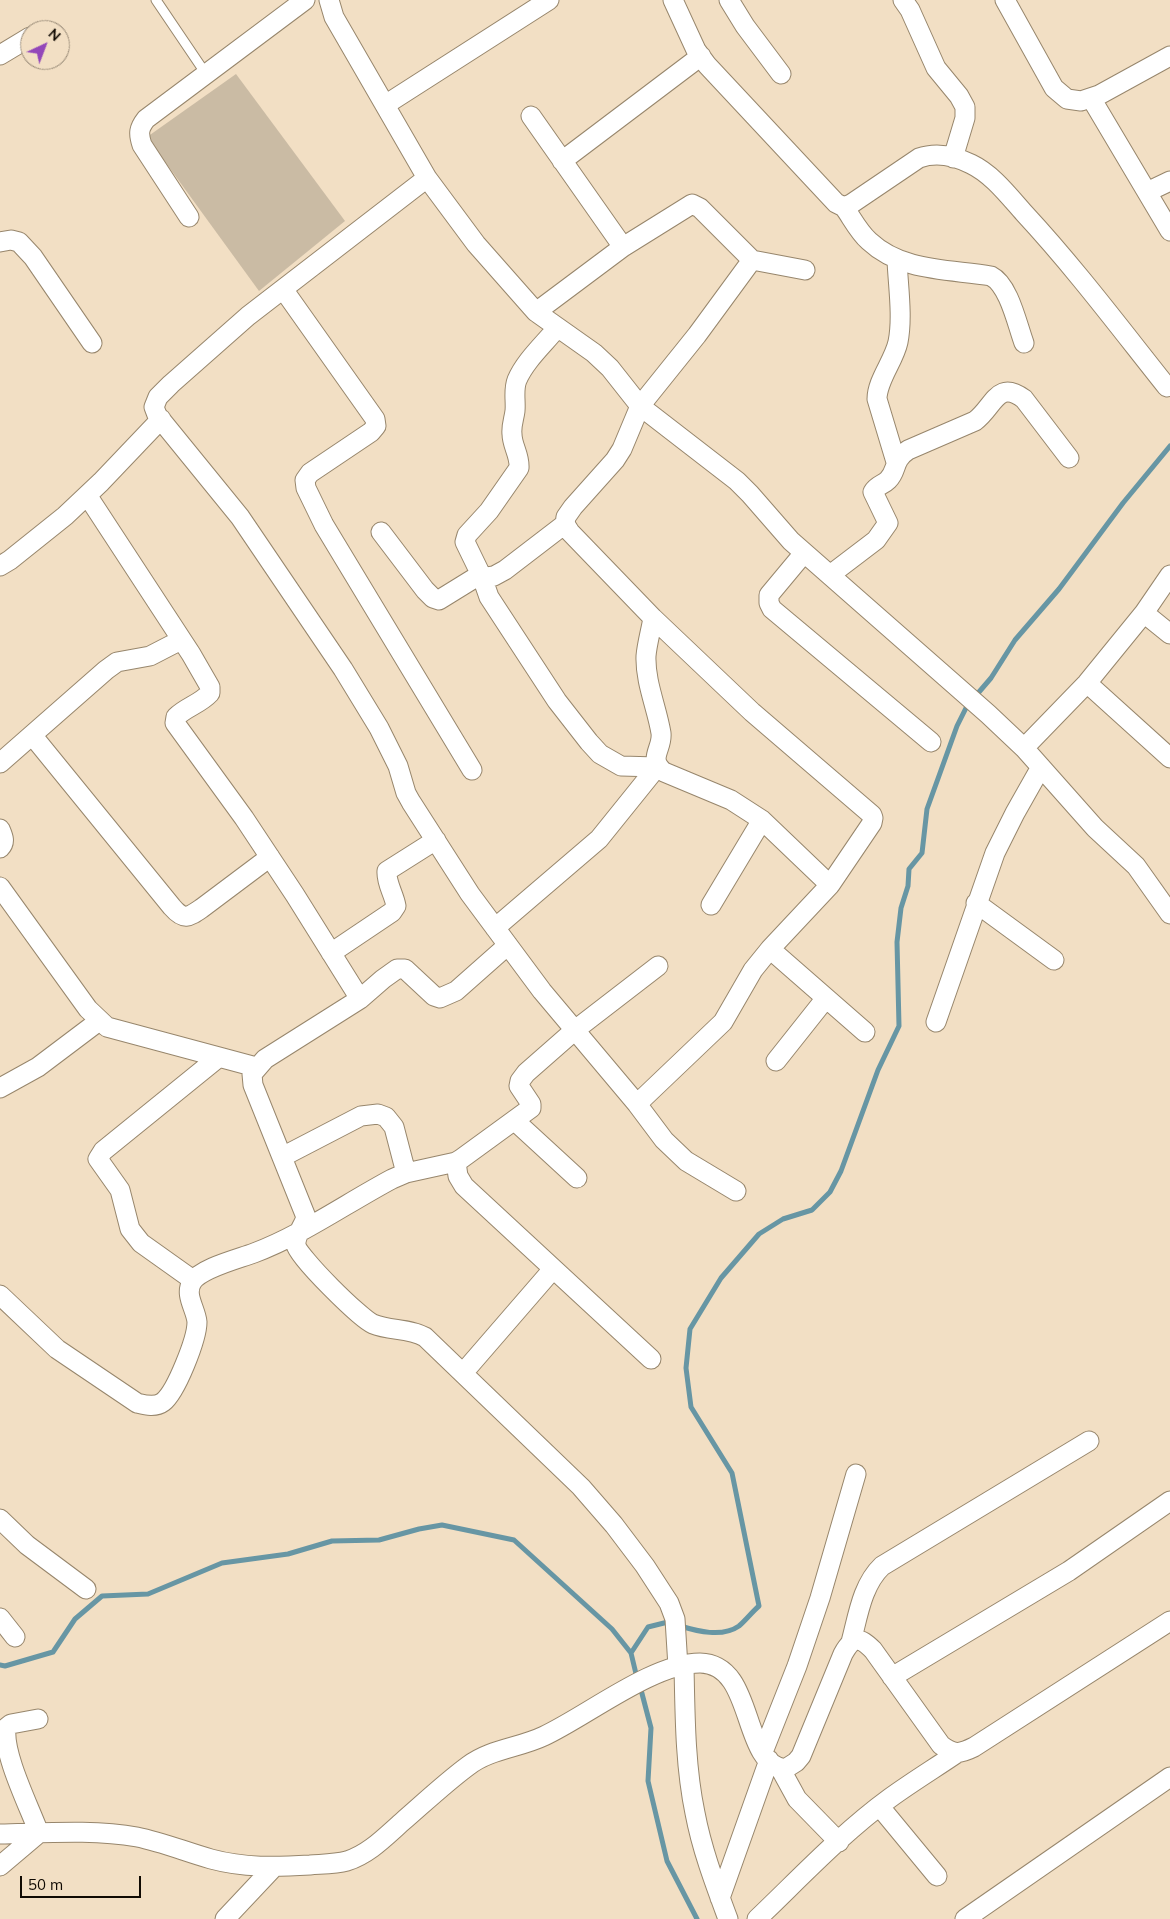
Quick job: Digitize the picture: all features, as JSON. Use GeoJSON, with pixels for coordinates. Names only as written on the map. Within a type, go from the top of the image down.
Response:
{"type":"FeatureCollection","features":[{"type":"Feature","properties":{"kind":"street"},"geometry":{"type":"LineString","coordinates":[[188,217],[142,145],[139,137],[139,128],[146,119],[305,0]]}},
{"type":"Feature","properties":{"kind":"street"},"geometry":{"type":"LineString","coordinates":[[329,0],[334,17],[427,178],[476,244],[536,312],[594,353],[610,368],[640,406],[737,481],[791,541],[966,694],[1024,748],[1095,828],[1136,866],[1170,914]]}},
{"type":"Feature","properties":{"kind":"street"},"geometry":{"type":"LineString","coordinates":[[385,105],[549,0]]}},
{"type":"Feature","properties":{"kind":"street"},"geometry":{"type":"LineString","coordinates":[[672,0],[700,56],[707,65],[825,192],[836,203],[844,207],[856,227],[869,241],[905,264],[991,276],[998,279],[1004,288],[1024,343]]}},
{"type":"Feature","properties":{"kind":"street"},"geometry":{"type":"LineString","coordinates":[[730,0],[745,26],[781,74]]}},
{"type":"Feature","properties":{"kind":"street"},"geometry":{"type":"LineString","coordinates":[[904,0],[936,68],[959,96],[965,107],[965,118],[953,158]]}},
{"type":"Feature","properties":{"kind":"street"},"geometry":{"type":"LineString","coordinates":[[1005,0],[1054,88],[1067,99],[1081,101],[1099,95],[1170,56]]}},
{"type":"Feature","properties":{"kind":"street"},"geometry":{"type":"LineString","coordinates":[[0,55],[20,43]]}},
{"type":"Feature","properties":{"kind":"street"},"geometry":{"type":"LineString","coordinates":[[562,161],[700,56]]}},
{"type":"Feature","properties":{"kind":"street"},"geometry":{"type":"LineString","coordinates":[[1091,98],[1170,231]]}},
{"type":"Feature","properties":{"kind":"street"},"geometry":{"type":"LineString","coordinates":[[531,116],[623,247]]}},
{"type":"Feature","properties":{"kind":"street"},"geometry":{"type":"LineString","coordinates":[[844,207],[919,158],[931,154],[970,163],[992,178],[1060,252],[1166,387]]}},
{"type":"Feature","properties":{"kind":"street"},"geometry":{"type":"LineString","coordinates":[[427,178],[248,316],[171,384],[158,397],[154,407],[161,420],[240,518],[343,669],[379,728],[398,766],[406,793],[470,894],[495,928],[542,991],[637,1104],[664,1140],[686,1160],[736,1191]]}},
{"type":"Feature","properties":{"kind":"street"},"geometry":{"type":"LineString","coordinates":[[1147,192],[1170,181]]}},
{"type":"Feature","properties":{"kind":"street"},"geometry":{"type":"LineString","coordinates":[[536,312],[623,247],[692,204],[700,208],[752,260],[805,270]]}},
{"type":"Feature","properties":{"kind":"street"},"geometry":{"type":"LineString","coordinates":[[0,242],[11,240],[19,242],[33,257],[92,343]]}},
{"type":"Feature","properties":{"kind":"street"},"geometry":{"type":"LineString","coordinates":[[637,1104],[724,1022],[753,970],[830,885],[872,824],[873,818],[872,815],[752,712],[653,618],[570,532],[565,524],[566,518],[573,507],[615,460],[622,449],[640,406],[697,335],[752,260]]}},
{"type":"Feature","properties":{"kind":"street"},"geometry":{"type":"LineString","coordinates":[[896,462],[877,400],[877,392],[895,353],[900,328],[897,260]]}},
{"type":"Feature","properties":{"kind":"street"},"geometry":{"type":"LineString","coordinates":[[283,289],[375,419],[376,426],[371,432],[310,473],[305,480],[306,488],[324,525],[472,770]]}},
{"type":"Feature","properties":{"kind":"street"},"geometry":{"type":"LineString","coordinates":[[557,328],[528,362],[517,380],[514,393],[515,410],[512,441],[520,460],[520,468],[489,510],[467,535],[465,542],[482,577],[489,597],[557,701],[600,754],[621,766],[657,767],[664,772],[731,800],[762,820],[830,885]]}},
{"type":"Feature","properties":{"kind":"street"},"geometry":{"type":"LineString","coordinates":[[830,575],[883,533],[888,523],[873,492],[877,486],[888,480],[900,455],[975,421],[1006,390],[1024,398],[1069,458]]}},
{"type":"Feature","properties":{"kind":"street"},"geometry":{"type":"LineString","coordinates":[[0,566],[44,533],[87,495],[161,420]]}},
{"type":"Feature","properties":{"kind":"street"},"geometry":{"type":"LineString","coordinates":[[87,495],[204,674],[210,693],[204,700],[181,712],[176,717],[175,723],[244,818],[360,999]]}},
{"type":"Feature","properties":{"kind":"street"},"geometry":{"type":"LineString","coordinates":[[381,532],[433,598],[440,600],[473,579],[494,576],[505,570],[565,524]]}},
{"type":"Feature","properties":{"kind":"street"},"geometry":{"type":"LineString","coordinates":[[804,553],[769,595],[768,603],[772,609],[931,742]]}},
{"type":"Feature","properties":{"kind":"street"},"geometry":{"type":"LineString","coordinates":[[1024,748],[1087,683],[1144,613],[1170,575]]}},
{"type":"Feature","properties":{"kind":"street"},"geometry":{"type":"LineString","coordinates":[[1144,613],[1170,634]]}},
{"type":"Feature","properties":{"kind":"street"},"geometry":{"type":"LineString","coordinates":[[495,928],[600,839],[657,767],[656,759],[662,736],[647,670],[646,656],[653,618]]}},
{"type":"Feature","properties":{"kind":"street"},"geometry":{"type":"LineString","coordinates":[[0,763],[117,662],[150,656],[181,640]]}},
{"type":"Feature","properties":{"kind":"street"},"geometry":{"type":"LineString","coordinates":[[1087,683],[1170,758]]}},
{"type":"Feature","properties":{"kind":"street"},"geometry":{"type":"LineString","coordinates":[[32,735],[177,914],[184,917],[202,908],[270,857]]}},
{"type":"Feature","properties":{"kind":"street"},"geometry":{"type":"LineString","coordinates":[[936,1022],[976,903],[995,854],[1041,767]]}},
{"type":"Feature","properties":{"kind":"street"},"geometry":{"type":"LineString","coordinates":[[711,904],[762,820]]}},
{"type":"Feature","properties":{"kind":"street"},"geometry":{"type":"LineString","coordinates":[[0,829],[4,837],[0,848]]}},
{"type":"Feature","properties":{"kind":"street"},"geometry":{"type":"LineString","coordinates":[[331,952],[392,912],[396,906],[386,879],[387,871],[436,840]]}},
{"type":"Feature","properties":{"kind":"street"},"geometry":{"type":"LineString","coordinates":[[0,887],[88,1009],[107,1027],[256,1067]]}},
{"type":"Feature","properties":{"kind":"street"},"geometry":{"type":"LineString","coordinates":[[976,903],[1054,960]]}},
{"type":"Feature","properties":{"kind":"street"},"geometry":{"type":"LineString","coordinates":[[508,945],[470,979],[448,996],[440,998],[434,996],[405,969],[397,969],[360,999],[264,1059],[252,1074],[253,1085],[306,1216],[296,1244],[298,1250],[363,1318],[376,1325],[409,1330],[425,1337],[581,1487],[614,1525],[662,1590],[675,1619],[675,1668],[694,1812],[701,1842],[728,1919]]}},
{"type":"Feature","properties":{"kind":"street"},"geometry":{"type":"LineString","coordinates":[[770,949],[865,1032]]}},
{"type":"Feature","properties":{"kind":"street"},"geometry":{"type":"LineString","coordinates":[[0,1295],[66,1356],[137,1403],[147,1406],[157,1405],[168,1396],[186,1364],[196,1333],[197,1321],[189,1289],[193,1280],[212,1268],[257,1252],[301,1230],[406,1172],[456,1162],[532,1107],[520,1089],[520,1081],[526,1073],[575,1030],[658,966]]}},
{"type":"Feature","properties":{"kind":"street"},"geometry":{"type":"LineString","coordinates":[[776,1061],[826,998]]}},
{"type":"Feature","properties":{"kind":"street"},"geometry":{"type":"LineString","coordinates":[[0,1088],[38,1067],[99,1021]]}},
{"type":"Feature","properties":{"kind":"street"},"geometry":{"type":"LineString","coordinates":[[193,1280],[141,1243],[130,1229],[120,1190],[98,1159],[102,1151],[219,1057]]}},
{"type":"Feature","properties":{"kind":"street"},"geometry":{"type":"LineString","coordinates":[[282,1157],[361,1116],[378,1114],[386,1117],[394,1126],[406,1172]]}},
{"type":"Feature","properties":{"kind":"street"},"geometry":{"type":"LineString","coordinates":[[515,1121],[577,1178]]}},
{"type":"Feature","properties":{"kind":"street"},"geometry":{"type":"LineString","coordinates":[[456,1162],[458,1176],[464,1186],[651,1359]]}},
{"type":"Feature","properties":{"kind":"street"},"geometry":{"type":"LineString","coordinates":[[463,1373],[552,1269]]}},
{"type":"Feature","properties":{"kind":"street"},"geometry":{"type":"LineString","coordinates":[[770,1760],[785,1768],[791,1766],[801,1756],[843,1654],[851,1642],[863,1598],[870,1581],[882,1566],[1088,1441]]}},
{"type":"Feature","properties":{"kind":"street"},"geometry":{"type":"LineString","coordinates":[[720,1898],[770,1760],[856,1474]]}},
{"type":"Feature","properties":{"kind":"street"},"geometry":{"type":"LineString","coordinates":[[892,1677],[1069,1570],[1170,1501]]}},
{"type":"Feature","properties":{"kind":"street"},"geometry":{"type":"LineString","coordinates":[[0,1519],[27,1545],[86,1588]]}},
{"type":"Feature","properties":{"kind":"street"},"geometry":{"type":"LineString","coordinates":[[0,1618],[16,1638]]}},
{"type":"Feature","properties":{"kind":"street"},"geometry":{"type":"LineString","coordinates":[[757,1919],[838,1842],[880,1806],[957,1754],[974,1747],[1170,1621]]}},
{"type":"Feature","properties":{"kind":"street"},"geometry":{"type":"LineString","coordinates":[[851,1642],[856,1639],[865,1642],[936,1740],[948,1750],[957,1754]]}},
{"type":"Feature","properties":{"kind":"street"},"geometry":{"type":"LineString","coordinates":[[0,1834],[107,1834],[136,1837],[212,1860],[251,1867],[273,1868],[344,1862],[362,1856],[470,1764],[491,1753],[544,1736],[625,1690],[675,1668],[698,1663],[710,1664],[720,1668],[729,1676],[770,1760],[797,1799],[838,1842]]}},
{"type":"Feature","properties":{"kind":"street"},"geometry":{"type":"LineString","coordinates":[[38,1719],[11,1724],[6,1728],[5,1734],[10,1757],[39,1833]]}},
{"type":"Feature","properties":{"kind":"street"},"geometry":{"type":"LineString","coordinates":[[965,1919],[1170,1777]]}},
{"type":"Feature","properties":{"kind":"street"},"geometry":{"type":"LineString","coordinates":[[880,1806],[937,1876]]}},
{"type":"Feature","properties":{"kind":"street"},"geometry":{"type":"LineString","coordinates":[[0,1866],[39,1833]]}},
{"type":"Feature","properties":{"kind":"street"},"geometry":{"type":"LineString","coordinates":[[225,1919],[273,1868]]}},
{"type":"Feature","properties":{"kind":"lane"},"geometry":{"type":"LineString","coordinates":[[156,0],[206,74]]}},
{"type":"Feature","properties":{"kind":"shaded area"},"geometry":{"type":"Polygon","coordinates":[[[236,74],[345,221],[259,291],[147,137],[236,74]]]}},
{"type":"Feature","properties":{"kind":"waterway"},"geometry":{"type":"LineString","coordinates":[[680,1626],[694,1630],[717,1633],[725,1632],[739,1626],[759,1606],[732,1473],[691,1407],[686,1368],[690,1329],[721,1278],[759,1234],[783,1219],[812,1210],[830,1192],[841,1171],[878,1070],[899,1026],[897,942],[901,908],[908,886],[909,869],[922,853],[927,809],[957,726],[967,706],[991,678],[1015,640],[1059,589],[1123,503],[1170,446]]}},
{"type":"Feature","properties":{"kind":"waterway"},"geometry":{"type":"LineString","coordinates":[[0,1665],[5,1666],[53,1652],[75,1619],[102,1596],[148,1594],[222,1563],[288,1554],[332,1541],[379,1540],[442,1525],[514,1540],[612,1629],[631,1653],[637,1678]]}},
{"type":"Feature","properties":{"kind":"waterway"},"geometry":{"type":"LineString","coordinates":[[631,1653],[648,1627],[668,1622],[672,1623]]}},
{"type":"Feature","properties":{"kind":"waterway"},"geometry":{"type":"LineString","coordinates":[[640,1686],[651,1728],[648,1781],[667,1861],[697,1919]]}}]}
